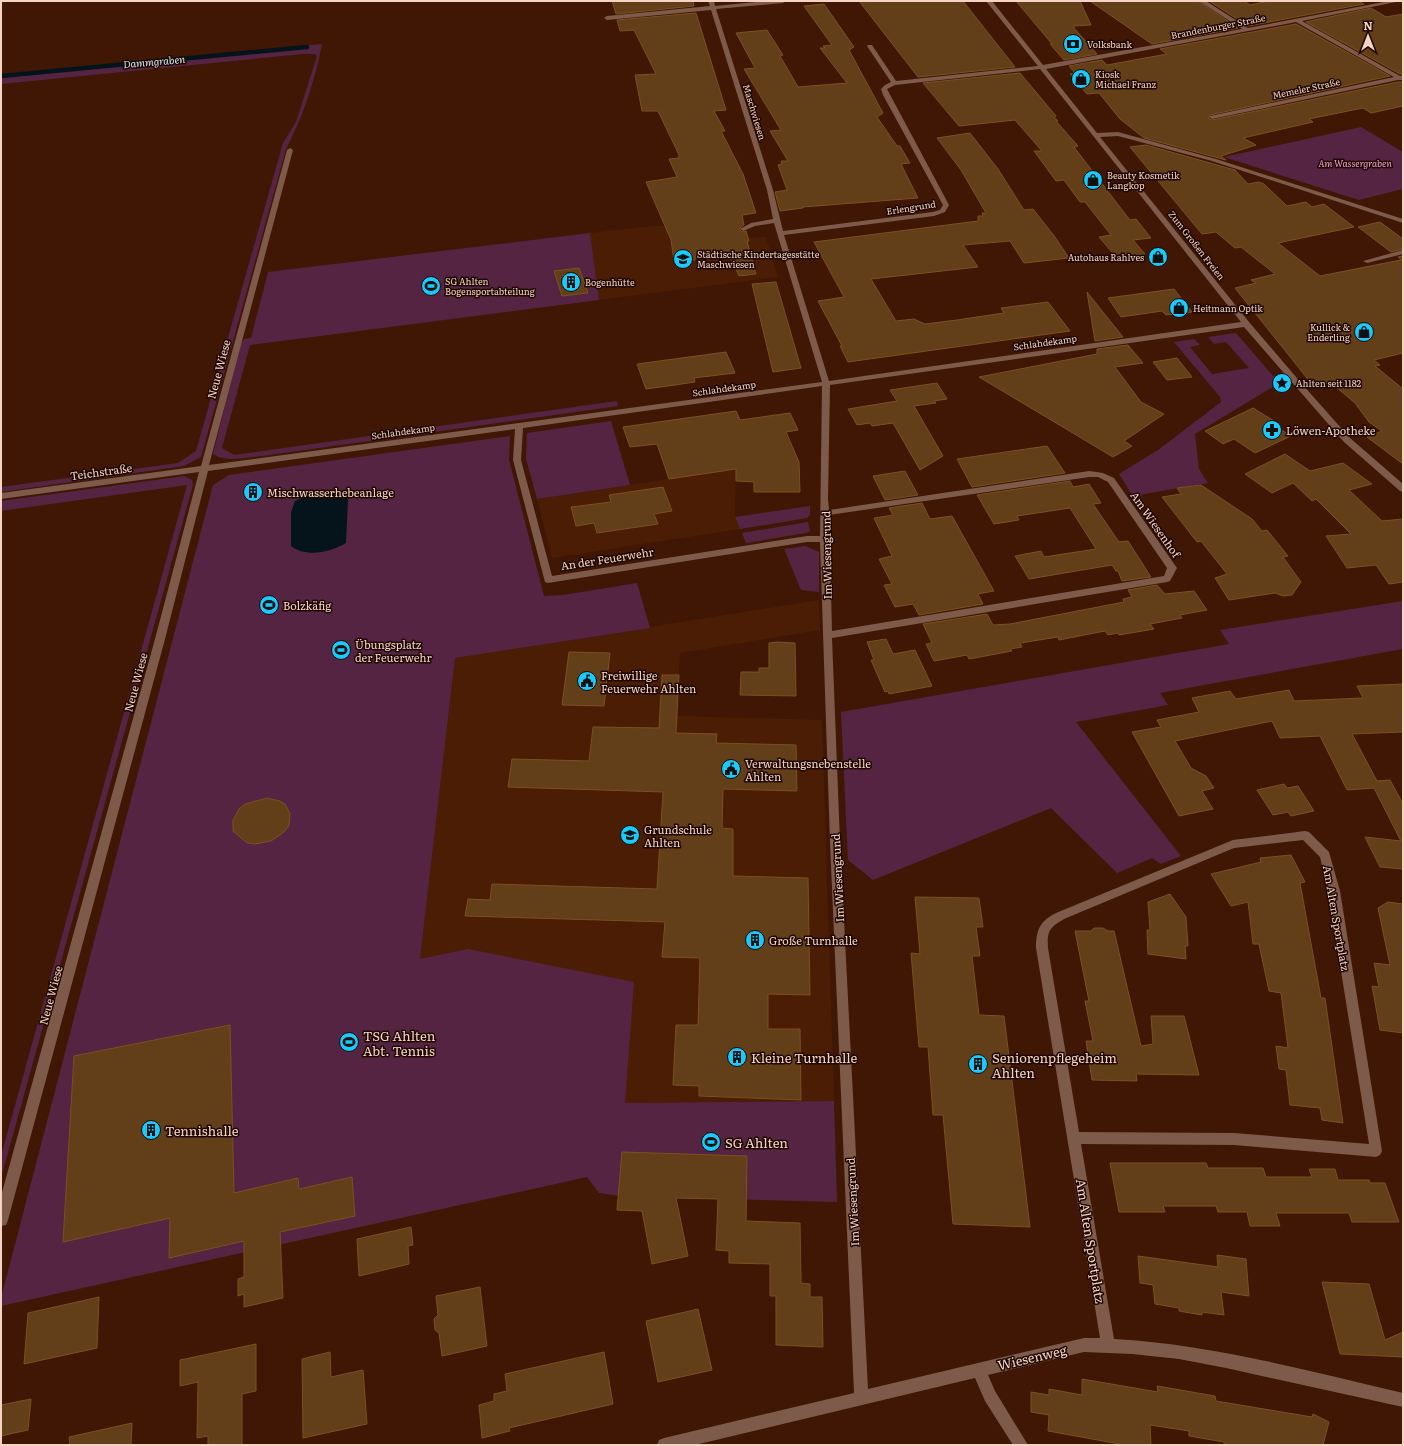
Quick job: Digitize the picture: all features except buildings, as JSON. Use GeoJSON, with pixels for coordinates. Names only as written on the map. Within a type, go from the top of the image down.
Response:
{"type":"FeatureCollection","features":[{"type":"Feature","properties":{"kind":"street"},"geometry":{"type":"LineString","coordinates":[[607,18],[712,4],[783,1]]}},
{"type":"Feature","properties":{"kind":"street","name":"Zum Großen Freien"},"geometry":{"type":"LineString","coordinates":[[989,1],[1246,324],[1334,427],[1403,489]]}},
{"type":"Feature","properties":{"kind":"street"},"geometry":{"type":"LineString","coordinates":[[1202,1],[1248,30]]}},
{"type":"Feature","properties":{"kind":"street"},"geometry":{"type":"LineString","coordinates":[[1374,1],[1380,4]]}},
{"type":"Feature","properties":{"kind":"street","name":"Brandenburger Straße"},"geometry":{"type":"LineString","coordinates":[[1042,68],[1398,1]]}},
{"type":"Feature","properties":{"kind":"street","name":"Maschwiesen"},"geometry":{"type":"LineString","coordinates":[[712,4],[770,190],[780,233],[826,383]]}},
{"type":"Feature","properties":{"kind":"street"},"geometry":{"type":"LineString","coordinates":[[1296,20],[1401,79]]}},
{"type":"Feature","properties":{"kind":"street"},"geometry":{"type":"LineString","coordinates":[[870,46],[894,83],[1042,68]]}},
{"type":"Feature","properties":{"kind":"street","name":"Memeler Straße"},"geometry":{"type":"LineString","coordinates":[[1212,117],[1401,79]]}},
{"type":"Feature","properties":{"kind":"street","name":"Erlengrund"},"geometry":{"type":"LineString","coordinates":[[780,233],[934,214],[943,211],[946,205],[886,95],[884,89],[894,83]]}},
{"type":"Feature","properties":{"kind":"street"},"geometry":{"type":"LineString","coordinates":[[1096,135],[1118,134],[1206,158],[1278,179],[1403,221]]}},
{"type":"Feature","properties":{"kind":"street","name":"Neue Wiese"},"geometry":{"type":"LineString","coordinates":[[1,1220],[154,662],[204,468],[290,150]]}},
{"type":"Feature","properties":{"kind":"street"},"geometry":{"type":"LineString","coordinates":[[743,228],[753,224],[777,222]]}},
{"type":"Feature","properties":{"kind":"street"},"geometry":{"type":"LineString","coordinates":[[1367,261],[1403,252]]}},
{"type":"Feature","properties":{"kind":"street","name":"Schlahdekamp"},"geometry":{"type":"LineString","coordinates":[[204,468],[519,426],[1246,324]]}},
{"type":"Feature","properties":{"kind":"street","name":"Im Wiesengrund"},"geometry":{"type":"LineString","coordinates":[[826,383],[824,539],[835,842],[861,1397]]}},
{"type":"Feature","properties":{"kind":"street","name":"An der Feuerwehr"},"geometry":{"type":"LineString","coordinates":[[519,426],[517,460],[548,580],[807,539],[824,539]]}},
{"type":"Feature","properties":{"kind":"street","name":"Teichstraße"},"geometry":{"type":"LineString","coordinates":[[1,496],[204,468]]}},
{"type":"Feature","properties":{"kind":"street","name":"Am Wiesenhof"},"geometry":{"type":"LineString","coordinates":[[825,513],[1089,474],[1100,475],[1111,480],[1172,568],[1167,579],[828,635]]}},
{"type":"Feature","properties":{"kind":"street","name":"Am Alten Sportplatz"},"geometry":{"type":"LineString","coordinates":[[1074,1138],[1234,1139],[1376,1151],[1334,891],[1325,855],[1305,834],[1233,844],[1060,916],[1046,924],[1042,933],[1042,948],[1108,1345]]}},
{"type":"Feature","properties":{"kind":"street","name":"Wiesenweg"},"geometry":{"type":"LineString","coordinates":[[664,1445],[1084,1345],[1108,1345],[1168,1350],[1236,1363],[1403,1400]]}},
{"type":"Feature","properties":{"kind":"street"},"geometry":{"type":"LineString","coordinates":[[979,1370],[990,1396],[1021,1445]]}},
{"type":"Feature","properties":{"kind":"shaded area","name":"Städtische Kindertagesstätte Maschwiesen"},"geometry":{"type":"Polygon","coordinates":[[[652,226],[667,226],[669,240],[746,232],[748,238],[766,237],[778,277],[599,300],[590,233],[652,226]]]}},
{"type":"Feature","properties":{"kind":"shaded area"},"geometry":{"type":"Polygon","coordinates":[[[736,469],[735,517],[740,529],[552,558],[537,499],[736,469]]]}},
{"type":"Feature","properties":{"kind":"shaded area"},"geometry":{"type":"Polygon","coordinates":[[[346,493],[348,500],[346,543],[326,551],[311,553],[297,550],[291,546],[291,512],[295,501],[305,497],[346,493]]]}},
{"type":"Feature","properties":{"kind":"shaded area","name":"Grundschule Ahlten"},"geometry":{"type":"Polygon","coordinates":[[[819,600],[820,630],[680,653],[677,716],[822,720],[834,1101],[625,1103],[420,959],[455,658],[819,600]]]}},
{"type":"Feature","properties":{"kind":"green space"},"geometry":{"type":"Polygon","coordinates":[[[322,44],[308,98],[286,149],[201,457],[184,466],[1,492],[1,487],[178,463],[196,451],[283,143],[296,122],[317,56],[315,54],[303,54],[1,84],[1,74],[322,44]]]}},
{"type":"Feature","properties":{"kind":"green space","name":"Am Wassergraben"},"geometry":{"type":"Polygon","coordinates":[[[1361,127],[1403,152],[1403,189],[1359,200],[1224,157],[1361,127]]]}},
{"type":"Feature","properties":{"kind":"green space","name":"SG Ahlten Bogensportabteilung"},"geometry":{"type":"Polygon","coordinates":[[[590,233],[599,300],[250,345],[222,448],[234,455],[617,401],[618,406],[262,456],[230,459],[218,457],[213,454],[240,346],[244,339],[251,338],[268,272],[590,233]]]}},
{"type":"Feature","properties":{"kind":"green space"},"geometry":{"type":"Polygon","coordinates":[[[1236,333],[1279,383],[1195,434],[1199,469],[1208,483],[1144,494],[1134,498],[1119,474],[1158,450],[1221,402],[1220,397],[1174,342],[1194,339],[1200,345],[1190,347],[1212,374],[1249,368],[1226,342],[1214,344],[1208,337],[1236,333]]]}},
{"type":"Feature","properties":{"kind":"green space"},"geometry":{"type":"Polygon","coordinates":[[[611,421],[630,485],[537,499],[526,459],[527,433],[611,421]]]}},
{"type":"Feature","properties":{"kind":"green space","name":"TSG Ahlten Abt. Tennis"},"geometry":{"type":"Polygon","coordinates":[[[510,436],[509,460],[544,596],[563,595],[637,583],[650,628],[455,658],[420,959],[468,949],[634,982],[625,1103],[834,1101],[837,1202],[619,1196],[599,1193],[587,1177],[1,1306],[1,1298],[213,485],[229,475],[510,436]]]}},
{"type":"Feature","properties":{"kind":"green space"},"geometry":{"type":"Polygon","coordinates":[[[185,476],[192,480],[193,485],[1,1178],[1,1156],[187,485],[1,511],[1,501],[185,476]]]}},
{"type":"Feature","properties":{"kind":"green space"},"geometry":{"type":"Polygon","coordinates":[[[810,506],[810,515],[807,518],[740,529],[735,517],[810,506]]]}},
{"type":"Feature","properties":{"kind":"green space"},"geometry":{"type":"Polygon","coordinates":[[[808,522],[810,531],[806,533],[746,543],[742,533],[808,522]]]}},
{"type":"Feature","properties":{"kind":"green space"},"geometry":{"type":"Polygon","coordinates":[[[805,546],[819,552],[819,592],[801,590],[784,549],[805,546]]]}},
{"type":"Feature","properties":{"kind":"green space"},"geometry":{"type":"Polygon","coordinates":[[[1403,601],[1403,649],[1160,693],[1168,705],[1076,722],[1181,856],[1161,864],[1152,858],[1117,873],[1051,808],[873,880],[848,860],[841,712],[1229,644],[1220,630],[1403,601]]]}},
{"type":"Feature","properties":{"kind":"waterway","name":"Dammgraben"},"geometry":{"type":"LineString","coordinates":[[1,76],[307,47]]}},
{"type":"Feature","properties":{"kind":"place","name":"Volksbank"},"geometry":{"type":"Point","coordinates":[1073,44]}},
{"type":"Feature","properties":{"kind":"place","name":"Kiosk Michael Franz"},"geometry":{"type":"Point","coordinates":[1081,79]}},
{"type":"Feature","properties":{"kind":"place","name":"Beauty Kosmetik Langkop"},"geometry":{"type":"Point","coordinates":[1093,180]}},
{"type":"Feature","properties":{"kind":"place","name":"Autohaus Rahlves"},"geometry":{"type":"Point","coordinates":[1158,257]}},
{"type":"Feature","properties":{"kind":"place","name":"Städtische Kindertagesstätte Maschwiesen"},"geometry":{"type":"Point","coordinates":[683,259]}},
{"type":"Feature","properties":{"kind":"place","name":"Bogenhütte"},"geometry":{"type":"Point","coordinates":[571,282]}},
{"type":"Feature","properties":{"kind":"place","name":"SG Ahlten Bogensportabteilung"},"geometry":{"type":"Point","coordinates":[431,286]}},
{"type":"Feature","properties":{"kind":"place","name":"Heitmann Optik"},"geometry":{"type":"Point","coordinates":[1179,308]}},
{"type":"Feature","properties":{"kind":"place","name":"Kullick & Enderling"},"geometry":{"type":"Point","coordinates":[1364,332]}},
{"type":"Feature","properties":{"kind":"place","name":"Ahlten seit 1182"},"geometry":{"type":"Point","coordinates":[1282,383]}},
{"type":"Feature","properties":{"kind":"place","name":"Löwen-Apotheke"},"geometry":{"type":"Point","coordinates":[1272,430]}},
{"type":"Feature","properties":{"kind":"place","name":"Mischwasserhebeanlage"},"geometry":{"type":"Point","coordinates":[253,492]}},
{"type":"Feature","properties":{"kind":"place","name":"Bolzkäfig"},"geometry":{"type":"Point","coordinates":[269,605]}},
{"type":"Feature","properties":{"kind":"place","name":"Übungsplatz der Feuerwehr"},"geometry":{"type":"Point","coordinates":[341,650]}},
{"type":"Feature","properties":{"kind":"place","name":"Freiwillige Feuerwehr Ahlten"},"geometry":{"type":"Point","coordinates":[587,681]}},
{"type":"Feature","properties":{"kind":"place","name":"Verwaltungsnebenstelle Ahlten"},"geometry":{"type":"Point","coordinates":[731,769]}},
{"type":"Feature","properties":{"kind":"place","name":"Grundschule Ahlten"},"geometry":{"type":"Point","coordinates":[630,835]}},
{"type":"Feature","properties":{"kind":"place","name":"Große Turnhalle"},"geometry":{"type":"Point","coordinates":[755,940]}},
{"type":"Feature","properties":{"kind":"place","name":"TSG Ahlten Abt. Tennis"},"geometry":{"type":"Point","coordinates":[349,1042]}},
{"type":"Feature","properties":{"kind":"place","name":"Kleine Turnhalle"},"geometry":{"type":"Point","coordinates":[737,1057]}},
{"type":"Feature","properties":{"kind":"place","name":"Seniorenpflegeheim Ahlten"},"geometry":{"type":"Point","coordinates":[978,1064]}},
{"type":"Feature","properties":{"kind":"place","name":"Tennishalle"},"geometry":{"type":"Point","coordinates":[151,1130]}},
{"type":"Feature","properties":{"kind":"place","name":"SG Ahlten"},"geometry":{"type":"Point","coordinates":[711,1142]}}]}
